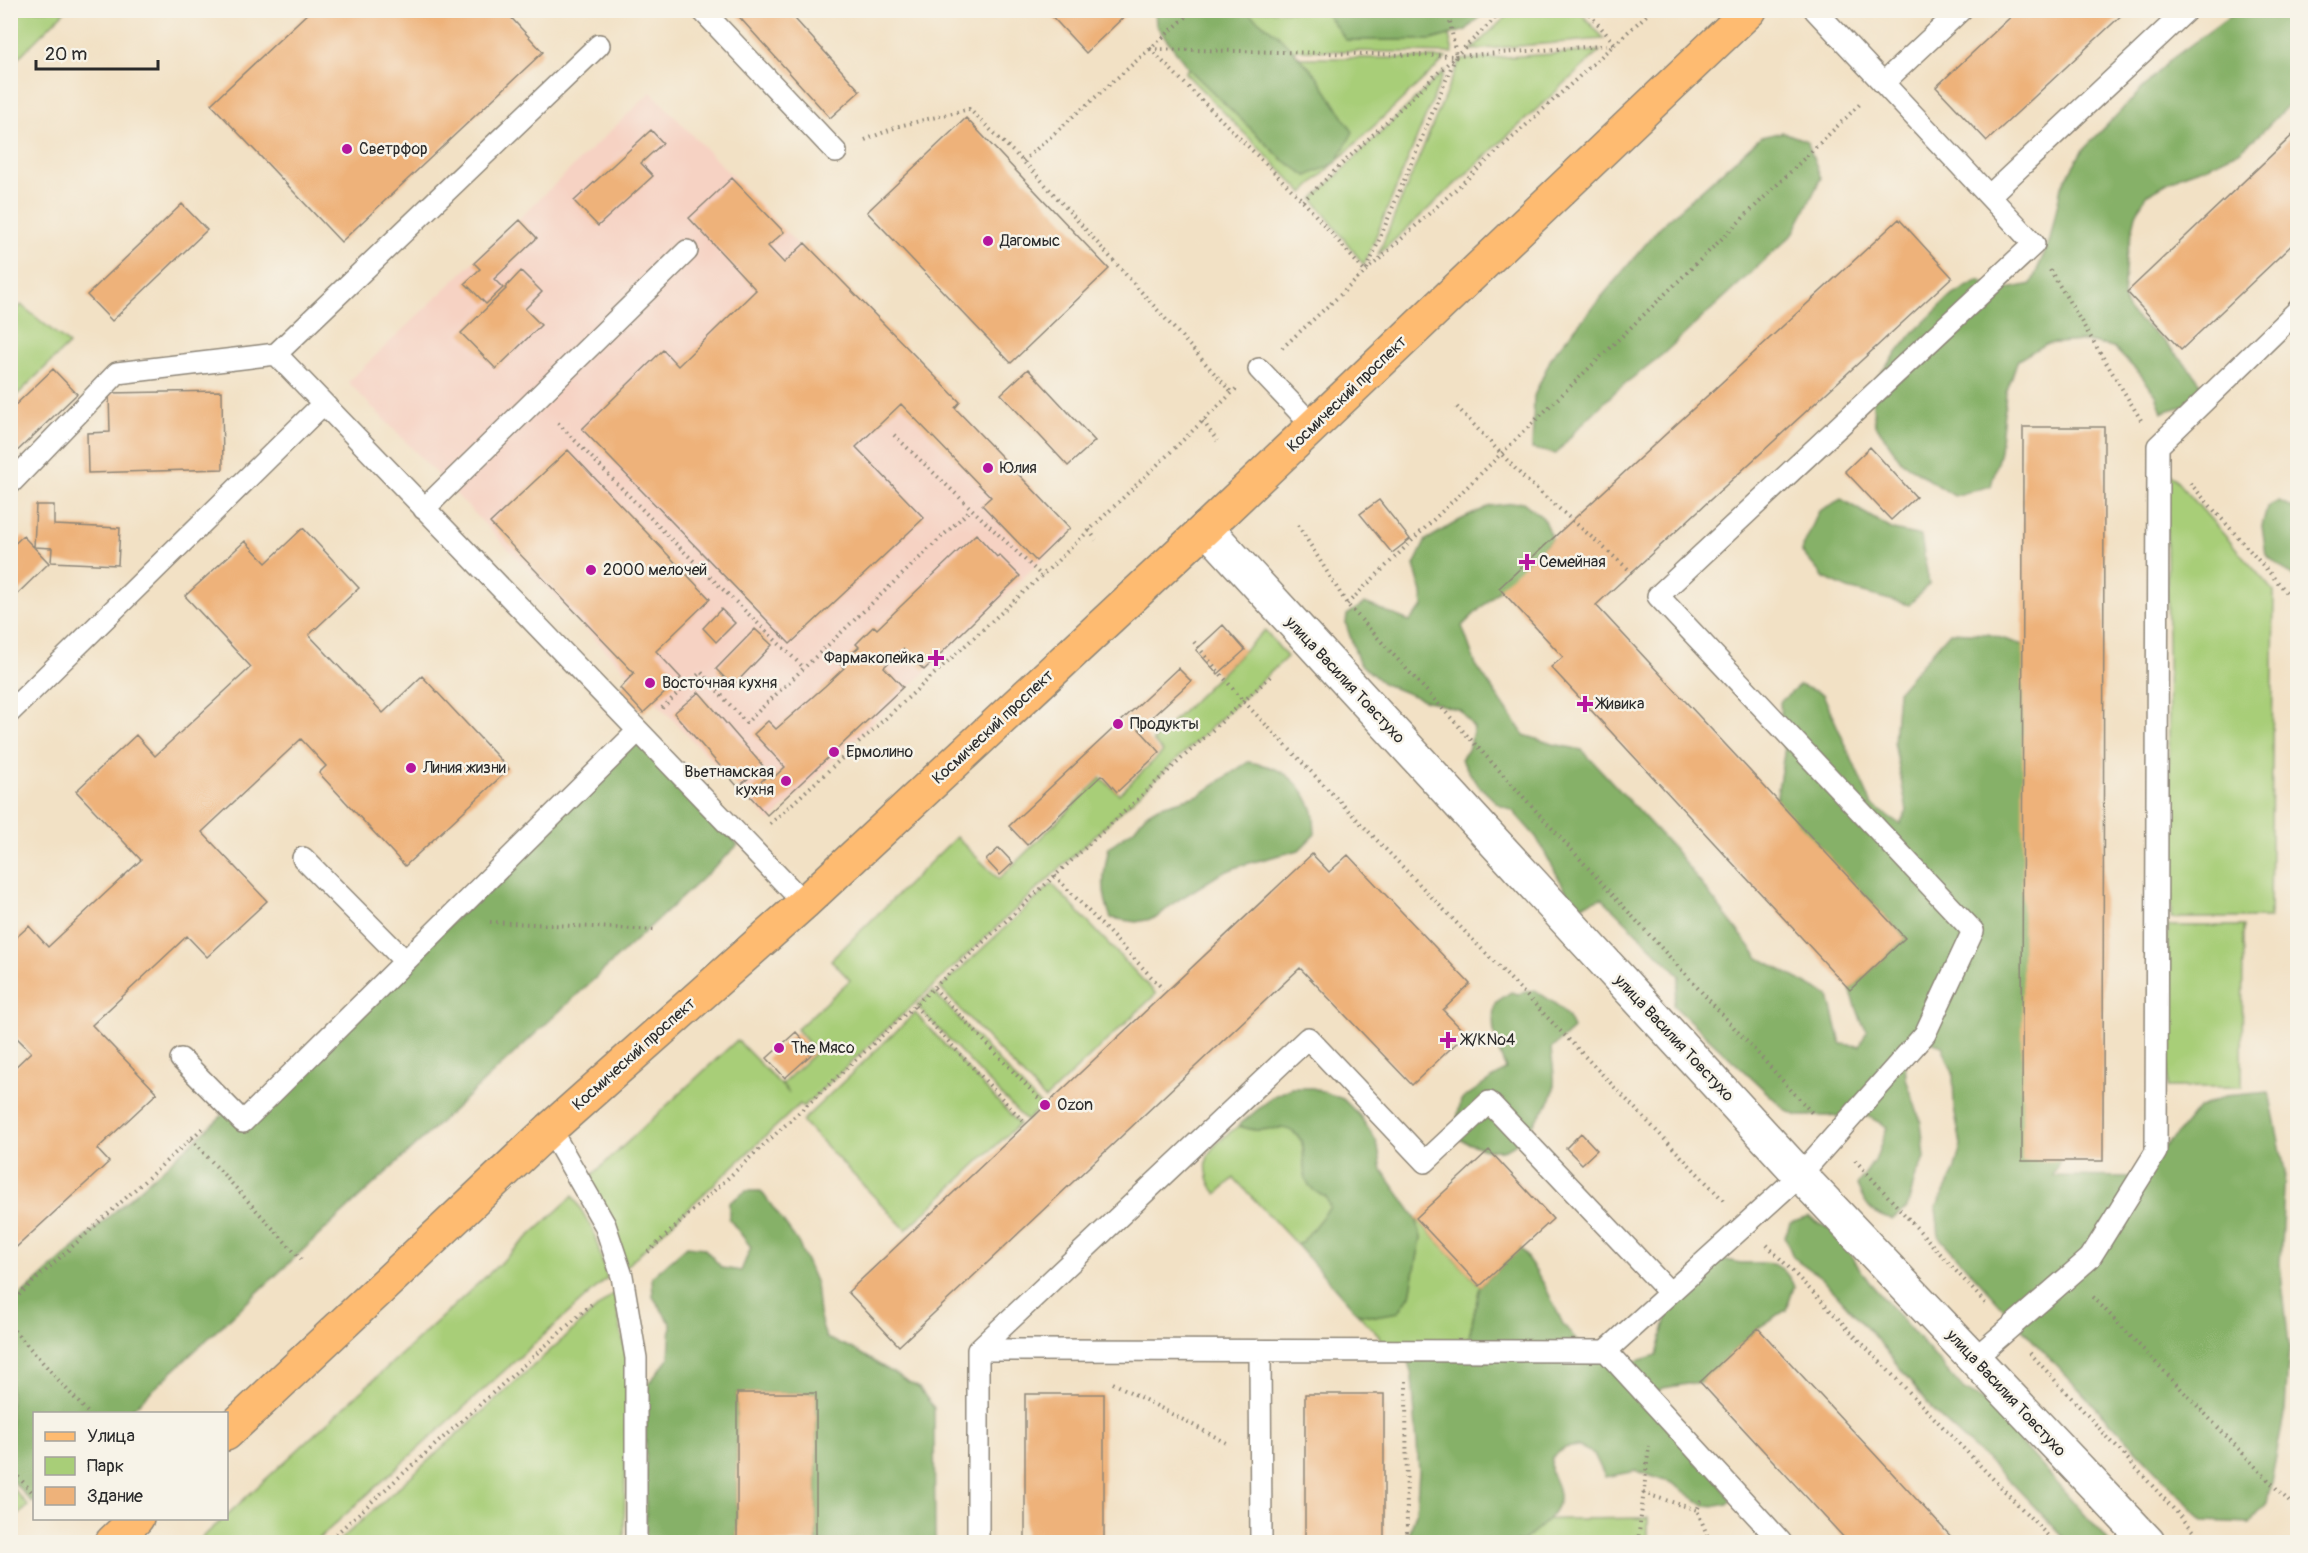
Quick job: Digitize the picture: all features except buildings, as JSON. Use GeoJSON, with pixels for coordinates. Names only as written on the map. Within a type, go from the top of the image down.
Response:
{"type":"FeatureCollection","features":[{"type":"Feature","properties":{"kind":"main road","name":"Космический проспект"},"geometry":{"type":"LineString","coordinates":[[228,1432],[550,1129],[804,903],[1206,528],[1750,10]]}},
{"type":"Feature","properties":{"kind":"main road"},"geometry":{"type":"LineString","coordinates":[[112,1542],[135,1520]]}},
{"type":"Feature","properties":{"kind":"street","name":"улица Василия Товстухо"},"geometry":{"type":"LineString","coordinates":[[1206,528],[1800,1175],[2148,1542]]}},
{"type":"Feature","properties":{"kind":"lane"},"geometry":{"type":"LineString","coordinates":[[702,10],[836,152]]}},
{"type":"Feature","properties":{"kind":"lane"},"geometry":{"type":"LineString","coordinates":[[978,1350],[1606,1351],[1800,1175],[1925,1034],[1973,931],[1658,596],[2034,244],[1815,10]]}},
{"type":"Feature","properties":{"kind":"lane"},"geometry":{"type":"LineString","coordinates":[[1882,83],[1961,10]]}},
{"type":"Feature","properties":{"kind":"lane"},"geometry":{"type":"LineString","coordinates":[[1989,196],[2187,10]]}},
{"type":"Feature","properties":{"kind":"lane"},"geometry":{"type":"LineString","coordinates":[[10,484],[117,373],[276,354],[599,45]]}},
{"type":"Feature","properties":{"kind":"lane"},"geometry":{"type":"LineString","coordinates":[[424,509],[687,250]]}},
{"type":"Feature","properties":{"kind":"lane"},"geometry":{"type":"LineString","coordinates":[[1974,1359],[2090,1258],[2156,1152],[2158,446],[2298,310]]}},
{"type":"Feature","properties":{"kind":"lane"},"geometry":{"type":"LineString","coordinates":[[276,354],[804,903]]}},
{"type":"Feature","properties":{"kind":"lane"},"geometry":{"type":"LineString","coordinates":[[1259,369],[1314,426]]}},
{"type":"Feature","properties":{"kind":"lane"},"geometry":{"type":"LineString","coordinates":[[10,712],[323,404]]}},
{"type":"Feature","properties":{"kind":"lane"},"geometry":{"type":"LineString","coordinates":[[181,1059],[243,1122],[638,731]]}},
{"type":"Feature","properties":{"kind":"lane"},"geometry":{"type":"LineString","coordinates":[[303,858],[405,961]]}},
{"type":"Feature","properties":{"kind":"lane"},"geometry":{"type":"LineString","coordinates":[[978,1542],[978,1350],[1308,1038],[1425,1162],[1489,1102],[1670,1293]]}},
{"type":"Feature","properties":{"kind":"lane"},"geometry":{"type":"LineString","coordinates":[[550,1129],[605,1225],[622,1276],[636,1358],[636,1542]]}},
{"type":"Feature","properties":{"kind":"lane"},"geometry":{"type":"LineString","coordinates":[[1260,1350],[1261,1542]]}},
{"type":"Feature","properties":{"kind":"lane"},"geometry":{"type":"LineString","coordinates":[[1606,1351],[1781,1542]]}},
{"type":"Feature","properties":{"kind":"path"},"geometry":{"type":"LineString","coordinates":[[1023,161],[1194,10]]}},
{"type":"Feature","properties":{"kind":"path"},"geometry":{"type":"LineString","coordinates":[[1366,273],[1456,56],[1448,10]]}},
{"type":"Feature","properties":{"kind":"path"},"geometry":{"type":"LineString","coordinates":[[1303,201],[1504,10]]}},
{"type":"Feature","properties":{"kind":"path"},"geometry":{"type":"LineString","coordinates":[[1586,10],[1615,45]]}},
{"type":"Feature","properties":{"kind":"path"},"geometry":{"type":"LineString","coordinates":[[1259,369],[1652,10]]}},
{"type":"Feature","properties":{"kind":"path"},"geometry":{"type":"LineString","coordinates":[[1150,49],[1456,56],[1615,45]]}},
{"type":"Feature","properties":{"kind":"path"},"geometry":{"type":"LineString","coordinates":[[1150,49],[1303,201],[1366,273]]}},
{"type":"Feature","properties":{"kind":"path"},"geometry":{"type":"LineString","coordinates":[[1347,604],[1882,83]]}},
{"type":"Feature","properties":{"kind":"path"},"geometry":{"type":"LineString","coordinates":[[748,845],[1042,576],[1232,393],[1023,161],[969,109],[899,126],[836,152]]}},
{"type":"Feature","properties":{"kind":"path"},"geometry":{"type":"LineString","coordinates":[[535,400],[673,541],[804,668]]}},
{"type":"Feature","properties":{"kind":"path"},"geometry":{"type":"LineString","coordinates":[[1457,407],[1524,478],[1658,596]]}},
{"type":"Feature","properties":{"kind":"path"},"geometry":{"type":"LineString","coordinates":[[1203,421],[1217,441]]}},
{"type":"Feature","properties":{"kind":"path"},"geometry":{"type":"LineString","coordinates":[[894,435],[1042,576]]}},
{"type":"Feature","properties":{"kind":"path"},"geometry":{"type":"LineString","coordinates":[[638,731],[701,672],[746,723],[971,510]]}},
{"type":"Feature","properties":{"kind":"path"},"geometry":{"type":"LineString","coordinates":[[1298,525],[1347,604],[2204,1542]]}},
{"type":"Feature","properties":{"kind":"path"},"geometry":{"type":"LineString","coordinates":[[1089,530],[1096,540]]}},
{"type":"Feature","properties":{"kind":"path"},"geometry":{"type":"LineString","coordinates":[[1194,642],[1244,702],[2054,1542]]}},
{"type":"Feature","properties":{"kind":"path"},"geometry":{"type":"LineString","coordinates":[[327,1542],[622,1276],[1272,675]]}},
{"type":"Feature","properties":{"kind":"path"},"geometry":{"type":"LineString","coordinates":[[1055,876],[1163,989]]}},
{"type":"Feature","properties":{"kind":"path"},"geometry":{"type":"LineString","coordinates":[[447,920],[656,930]]}},
{"type":"Feature","properties":{"kind":"path"},"geometry":{"type":"LineString","coordinates":[[934,988],[1043,1103]]}},
{"type":"Feature","properties":{"kind":"path"},"geometry":{"type":"LineString","coordinates":[[915,1006],[1023,1121]]}},
{"type":"Feature","properties":{"kind":"path"},"geometry":{"type":"LineString","coordinates":[[10,1303],[227,1106]]}},
{"type":"Feature","properties":{"kind":"path"},"geometry":{"type":"LineString","coordinates":[[190,1139],[301,1259]]}},
{"type":"Feature","properties":{"kind":"path"},"geometry":{"type":"LineString","coordinates":[[2072,1274],[2298,1511]]}},
{"type":"Feature","properties":{"kind":"path"},"geometry":{"type":"LineString","coordinates":[[10,1326],[88,1412]]}},
{"type":"Feature","properties":{"kind":"path"},"geometry":{"type":"LineString","coordinates":[[1406,1350],[1407,1542]]}},
{"type":"Feature","properties":{"kind":"path"},"geometry":{"type":"LineString","coordinates":[[1104,1378],[1261,1461]]}},
{"type":"Feature","properties":{"kind":"path"},"geometry":{"type":"LineString","coordinates":[[1638,1542],[1653,1403]]}},
{"type":"Feature","properties":{"kind":"path"},"geometry":{"type":"LineString","coordinates":[[10,1468],[33,1493]]}},
{"type":"Feature","properties":{"kind":"path"},"geometry":{"type":"LineString","coordinates":[[1643,1493],[1697,1510]]}},
{"type":"Feature","properties":{"kind":"shaded area"},"geometry":{"type":"Polygon","coordinates":[[[651,92],[1073,530],[770,821],[348,382],[651,92]]]}},
{"type":"Feature","properties":{"kind":"green space"},"geometry":{"type":"Polygon","coordinates":[[[11,10],[65,11],[11,65],[11,10]]]}},
{"type":"Feature","properties":{"kind":"green space"},"geometry":{"type":"Polygon","coordinates":[[[1155,11],[1245,11],[1278,35],[1317,76],[1353,132],[1336,163],[1307,176],[1282,159],[1188,68],[1156,25],[1155,11]]]}},
{"type":"Feature","properties":{"kind":"green space"},"geometry":{"type":"Polygon","coordinates":[[[1245,11],[1324,11],[1347,40],[1431,40],[1449,35],[1453,53],[1292,50],[1278,35],[1245,11]]]}},
{"type":"Feature","properties":{"kind":"green space"},"geometry":{"type":"Polygon","coordinates":[[[1324,11],[1486,11],[1466,30],[1431,40],[1346,40],[1324,11]]]}},
{"type":"Feature","properties":{"kind":"green space"},"geometry":{"type":"Polygon","coordinates":[[[1512,11],[1579,11],[1604,39],[1471,50],[1512,11]]]}},
{"type":"Feature","properties":{"kind":"green space"},"geometry":{"type":"Polygon","coordinates":[[[2237,11],[2297,11],[2297,96],[2260,134],[2239,151],[2180,176],[2146,195],[2136,215],[2126,257],[2123,297],[2129,312],[2165,342],[2195,375],[2202,386],[2204,397],[2191,404],[2162,412],[2156,395],[2141,375],[2113,347],[2082,341],[2045,344],[2018,360],[2006,393],[2000,451],[1991,486],[1954,496],[1902,462],[1875,424],[1871,385],[1913,333],[1950,297],[1978,280],[2003,290],[2031,284],[2050,240],[2061,187],[2082,151],[2170,60],[2237,11]]]}},
{"type":"Feature","properties":{"kind":"green space"},"geometry":{"type":"Polygon","coordinates":[[[1600,51],[1378,255],[1460,60],[1600,51]]]}},
{"type":"Feature","properties":{"kind":"green space"},"geometry":{"type":"Polygon","coordinates":[[[1300,58],[1446,58],[1303,193],[1185,73],[1188,68],[1282,159],[1307,176],[1317,76],[1300,58]]]}},
{"type":"Feature","properties":{"kind":"green space"},"geometry":{"type":"Polygon","coordinates":[[[1445,70],[1364,265],[1313,199],[1445,70]]]}},
{"type":"Feature","properties":{"kind":"green space"},"geometry":{"type":"Polygon","coordinates":[[[1783,132],[1807,141],[1821,178],[1793,234],[1663,354],[1617,390],[1576,430],[1556,454],[1532,449],[1534,396],[1552,356],[1660,227],[1761,137],[1783,132]]]}},
{"type":"Feature","properties":{"kind":"green space"},"geometry":{"type":"Polygon","coordinates":[[[21,305],[69,344],[11,401],[11,315],[21,305]]]}},
{"type":"Feature","properties":{"kind":"green space"},"geometry":{"type":"Polygon","coordinates":[[[2166,468],[2274,592],[2270,918],[2171,918],[2166,468]]]}},
{"type":"Feature","properties":{"kind":"green space"},"geometry":{"type":"Polygon","coordinates":[[[1841,499],[1893,530],[1921,536],[1929,584],[1909,605],[1848,589],[1824,578],[1801,551],[1819,511],[1841,499]]]}},
{"type":"Feature","properties":{"kind":"green space"},"geometry":{"type":"Polygon","coordinates":[[[2279,501],[2297,510],[2297,580],[2266,555],[2262,526],[2267,507],[2279,501]]]}},
{"type":"Feature","properties":{"kind":"green space"},"geometry":{"type":"Polygon","coordinates":[[[1523,502],[1543,518],[1552,539],[1462,626],[1476,665],[1524,735],[1582,750],[1674,849],[1759,958],[1829,996],[1841,1044],[1860,1046],[1867,1030],[1862,1023],[1850,990],[1905,938],[1776,800],[1784,754],[1780,702],[1800,685],[1823,694],[1872,805],[1900,824],[1907,811],[1894,742],[1898,691],[1950,632],[1988,634],[2023,645],[2060,1161],[2053,1176],[2133,1177],[2178,1133],[2198,1108],[2224,1096],[2269,1092],[2285,1171],[2280,1264],[2289,1345],[2285,1410],[2267,1503],[2250,1523],[2204,1521],[2036,1344],[1939,1237],[1936,1208],[1954,1172],[1961,1145],[1954,1108],[1953,1073],[1942,1046],[1912,1035],[1904,1045],[1906,1078],[1921,1123],[1925,1158],[1916,1175],[1907,1208],[1892,1220],[1879,1215],[1870,1207],[1857,1185],[1876,1158],[1887,1127],[1868,1116],[1798,1116],[1787,1111],[1673,1005],[1680,976],[1602,898],[1575,907],[1536,837],[1513,811],[1497,803],[1476,783],[1461,759],[1468,750],[1474,728],[1460,710],[1424,700],[1384,684],[1359,663],[1346,624],[1347,615],[1365,603],[1409,621],[1423,607],[1422,593],[1414,565],[1426,540],[1490,506],[1523,502]]]}},
{"type":"Feature","properties":{"kind":"green space"},"geometry":{"type":"Polygon","coordinates":[[[1265,630],[1287,657],[803,1107],[800,1104],[623,1269],[588,1179],[737,1040],[789,1093],[782,1084],[816,1052],[797,1029],[850,980],[831,960],[956,837],[999,879],[1101,778],[1119,794],[1163,752],[1153,741],[1265,630]]]}},
{"type":"Feature","properties":{"kind":"green space"},"geometry":{"type":"Polygon","coordinates":[[[638,739],[738,845],[129,1412],[33,1412],[32,1503],[11,1479],[10,1305],[226,1112],[244,1127],[638,739]]]}},
{"type":"Feature","properties":{"kind":"green space"},"geometry":{"type":"Polygon","coordinates":[[[1248,762],[1278,770],[1300,787],[1312,809],[1315,834],[1299,850],[1242,865],[1220,874],[1175,902],[1156,918],[1136,922],[1111,918],[1105,899],[1104,882],[1109,847],[1134,829],[1146,814],[1158,807],[1199,795],[1248,762]]]}},
{"type":"Feature","properties":{"kind":"green space"},"geometry":{"type":"Polygon","coordinates":[[[1052,884],[1156,994],[1045,1099],[940,988],[1052,884]]]}},
{"type":"Feature","properties":{"kind":"green space"},"geometry":{"type":"Polygon","coordinates":[[[2168,926],[2243,926],[2242,1087],[2167,1087],[2168,926]]]}},
{"type":"Feature","properties":{"kind":"green space"},"geometry":{"type":"Polygon","coordinates":[[[1534,990],[1563,1011],[1573,1029],[1551,1049],[1554,1079],[1551,1099],[1527,1132],[1504,1150],[1486,1149],[1461,1140],[1456,1124],[1461,1100],[1506,1069],[1495,1037],[1493,1020],[1495,1003],[1511,992],[1518,994],[1534,990]]]}},
{"type":"Feature","properties":{"kind":"green space"},"geometry":{"type":"Polygon","coordinates":[[[933,991],[1041,1106],[1026,1121],[917,1006],[933,991]]]}},
{"type":"Feature","properties":{"kind":"green space"},"geometry":{"type":"Polygon","coordinates":[[[915,1013],[1019,1124],[906,1230],[802,1121],[915,1013]]]}},
{"type":"Feature","properties":{"kind":"green space"},"geometry":{"type":"Polygon","coordinates":[[[1292,1088],[1313,1088],[1343,1099],[1360,1116],[1377,1142],[1382,1170],[1416,1218],[1421,1238],[1410,1295],[1399,1312],[1375,1316],[1357,1313],[1297,1245],[1303,1241],[1330,1207],[1326,1197],[1314,1191],[1307,1183],[1300,1139],[1293,1132],[1284,1128],[1252,1130],[1238,1126],[1274,1096],[1292,1088]]]}},
{"type":"Feature","properties":{"kind":"green space"},"geometry":{"type":"Polygon","coordinates":[[[1238,1126],[1252,1130],[1289,1129],[1299,1138],[1303,1146],[1308,1183],[1315,1191],[1326,1197],[1330,1208],[1303,1241],[1297,1245],[1234,1178],[1217,1194],[1211,1184],[1207,1172],[1209,1154],[1238,1126]]]}},
{"type":"Feature","properties":{"kind":"green space"},"geometry":{"type":"Polygon","coordinates":[[[746,1191],[761,1191],[798,1242],[816,1284],[819,1314],[826,1338],[851,1348],[919,1388],[934,1408],[935,1542],[816,1542],[816,1393],[737,1393],[737,1542],[646,1542],[646,1387],[669,1358],[671,1324],[653,1297],[652,1277],[687,1246],[704,1248],[722,1268],[741,1271],[751,1247],[729,1219],[729,1203],[746,1191]]]}},
{"type":"Feature","properties":{"kind":"green space"},"geometry":{"type":"Polygon","coordinates":[[[573,1196],[593,1230],[607,1278],[315,1542],[197,1542],[222,1520],[228,1520],[228,1514],[573,1196]]]}},
{"type":"Feature","properties":{"kind":"green space"},"geometry":{"type":"Polygon","coordinates":[[[1808,1217],[1834,1231],[1869,1282],[1964,1390],[1993,1405],[2018,1439],[2109,1542],[2068,1542],[2012,1483],[1935,1413],[1881,1344],[1822,1278],[1793,1257],[1785,1237],[1790,1223],[1808,1217]]]}},
{"type":"Feature","properties":{"kind":"green space"},"geometry":{"type":"Polygon","coordinates":[[[1416,1218],[1480,1286],[1467,1346],[1390,1348],[1357,1313],[1375,1316],[1410,1295],[1421,1238],[1416,1218]]]}},
{"type":"Feature","properties":{"kind":"green space"},"geometry":{"type":"Polygon","coordinates":[[[1521,1248],[1544,1284],[1563,1324],[1599,1361],[1633,1362],[1657,1355],[1672,1299],[1715,1257],[1740,1263],[1773,1264],[1789,1277],[1794,1286],[1786,1310],[1758,1328],[1700,1382],[1663,1388],[1655,1393],[1731,1500],[1728,1504],[1704,1505],[1672,1483],[1636,1471],[1605,1477],[1594,1454],[1578,1446],[1564,1448],[1552,1458],[1551,1470],[1559,1495],[1556,1509],[1546,1522],[1522,1542],[1406,1542],[1416,1513],[1419,1471],[1412,1376],[1404,1348],[1467,1346],[1480,1286],[1521,1248]]]}},
{"type":"Feature","properties":{"kind":"green space"},"geometry":{"type":"Polygon","coordinates":[[[614,1293],[627,1361],[624,1542],[338,1542],[614,1293]]]}},
{"type":"Feature","properties":{"kind":"green space"},"geometry":{"type":"Polygon","coordinates":[[[11,1486],[28,1506],[10,1523],[11,1486]]]}},
{"type":"Feature","properties":{"kind":"green space"},"geometry":{"type":"Polygon","coordinates":[[[1648,1518],[1648,1542],[1509,1542],[1509,1520],[1648,1518]]]}},
{"type":"Feature","properties":{"kind":"place","name":"Светрфор"},"geometry":{"type":"Point","coordinates":[347,149]}},
{"type":"Feature","properties":{"kind":"place","name":"Дагомыс"},"geometry":{"type":"Point","coordinates":[988,241]}},
{"type":"Feature","properties":{"kind":"place","name":"Юлия"},"geometry":{"type":"Point","coordinates":[988,468]}},
{"type":"Feature","properties":{"kind":"place","name":"Семейная"},"geometry":{"type":"Point","coordinates":[1527,562]}},
{"type":"Feature","properties":{"kind":"place","name":"2000 мелочей"},"geometry":{"type":"Point","coordinates":[591,570]}},
{"type":"Feature","properties":{"kind":"place","name":"Фармакопейка"},"geometry":{"type":"Point","coordinates":[936,658]}},
{"type":"Feature","properties":{"kind":"place","name":"Восточная кухня"},"geometry":{"type":"Point","coordinates":[650,683]}},
{"type":"Feature","properties":{"kind":"place","name":"Живика"},"geometry":{"type":"Point","coordinates":[1585,704]}},
{"type":"Feature","properties":{"kind":"place","name":"Продукты"},"geometry":{"type":"Point","coordinates":[1118,724]}},
{"type":"Feature","properties":{"kind":"place","name":"Ермолино"},"geometry":{"type":"Point","coordinates":[834,752]}},
{"type":"Feature","properties":{"kind":"place","name":"Линия жизни"},"geometry":{"type":"Point","coordinates":[411,768]}},
{"type":"Feature","properties":{"kind":"place","name":"Вьетнамская кухня"},"geometry":{"type":"Point","coordinates":[786,781]}},
{"type":"Feature","properties":{"kind":"place","name":"Ж/К№4"},"geometry":{"type":"Point","coordinates":[1448,1040]}},
{"type":"Feature","properties":{"kind":"place","name":"The Мясо"},"geometry":{"type":"Point","coordinates":[779,1048]}},
{"type":"Feature","properties":{"kind":"place","name":"Ozon"},"geometry":{"type":"Point","coordinates":[1045,1105]}}]}
